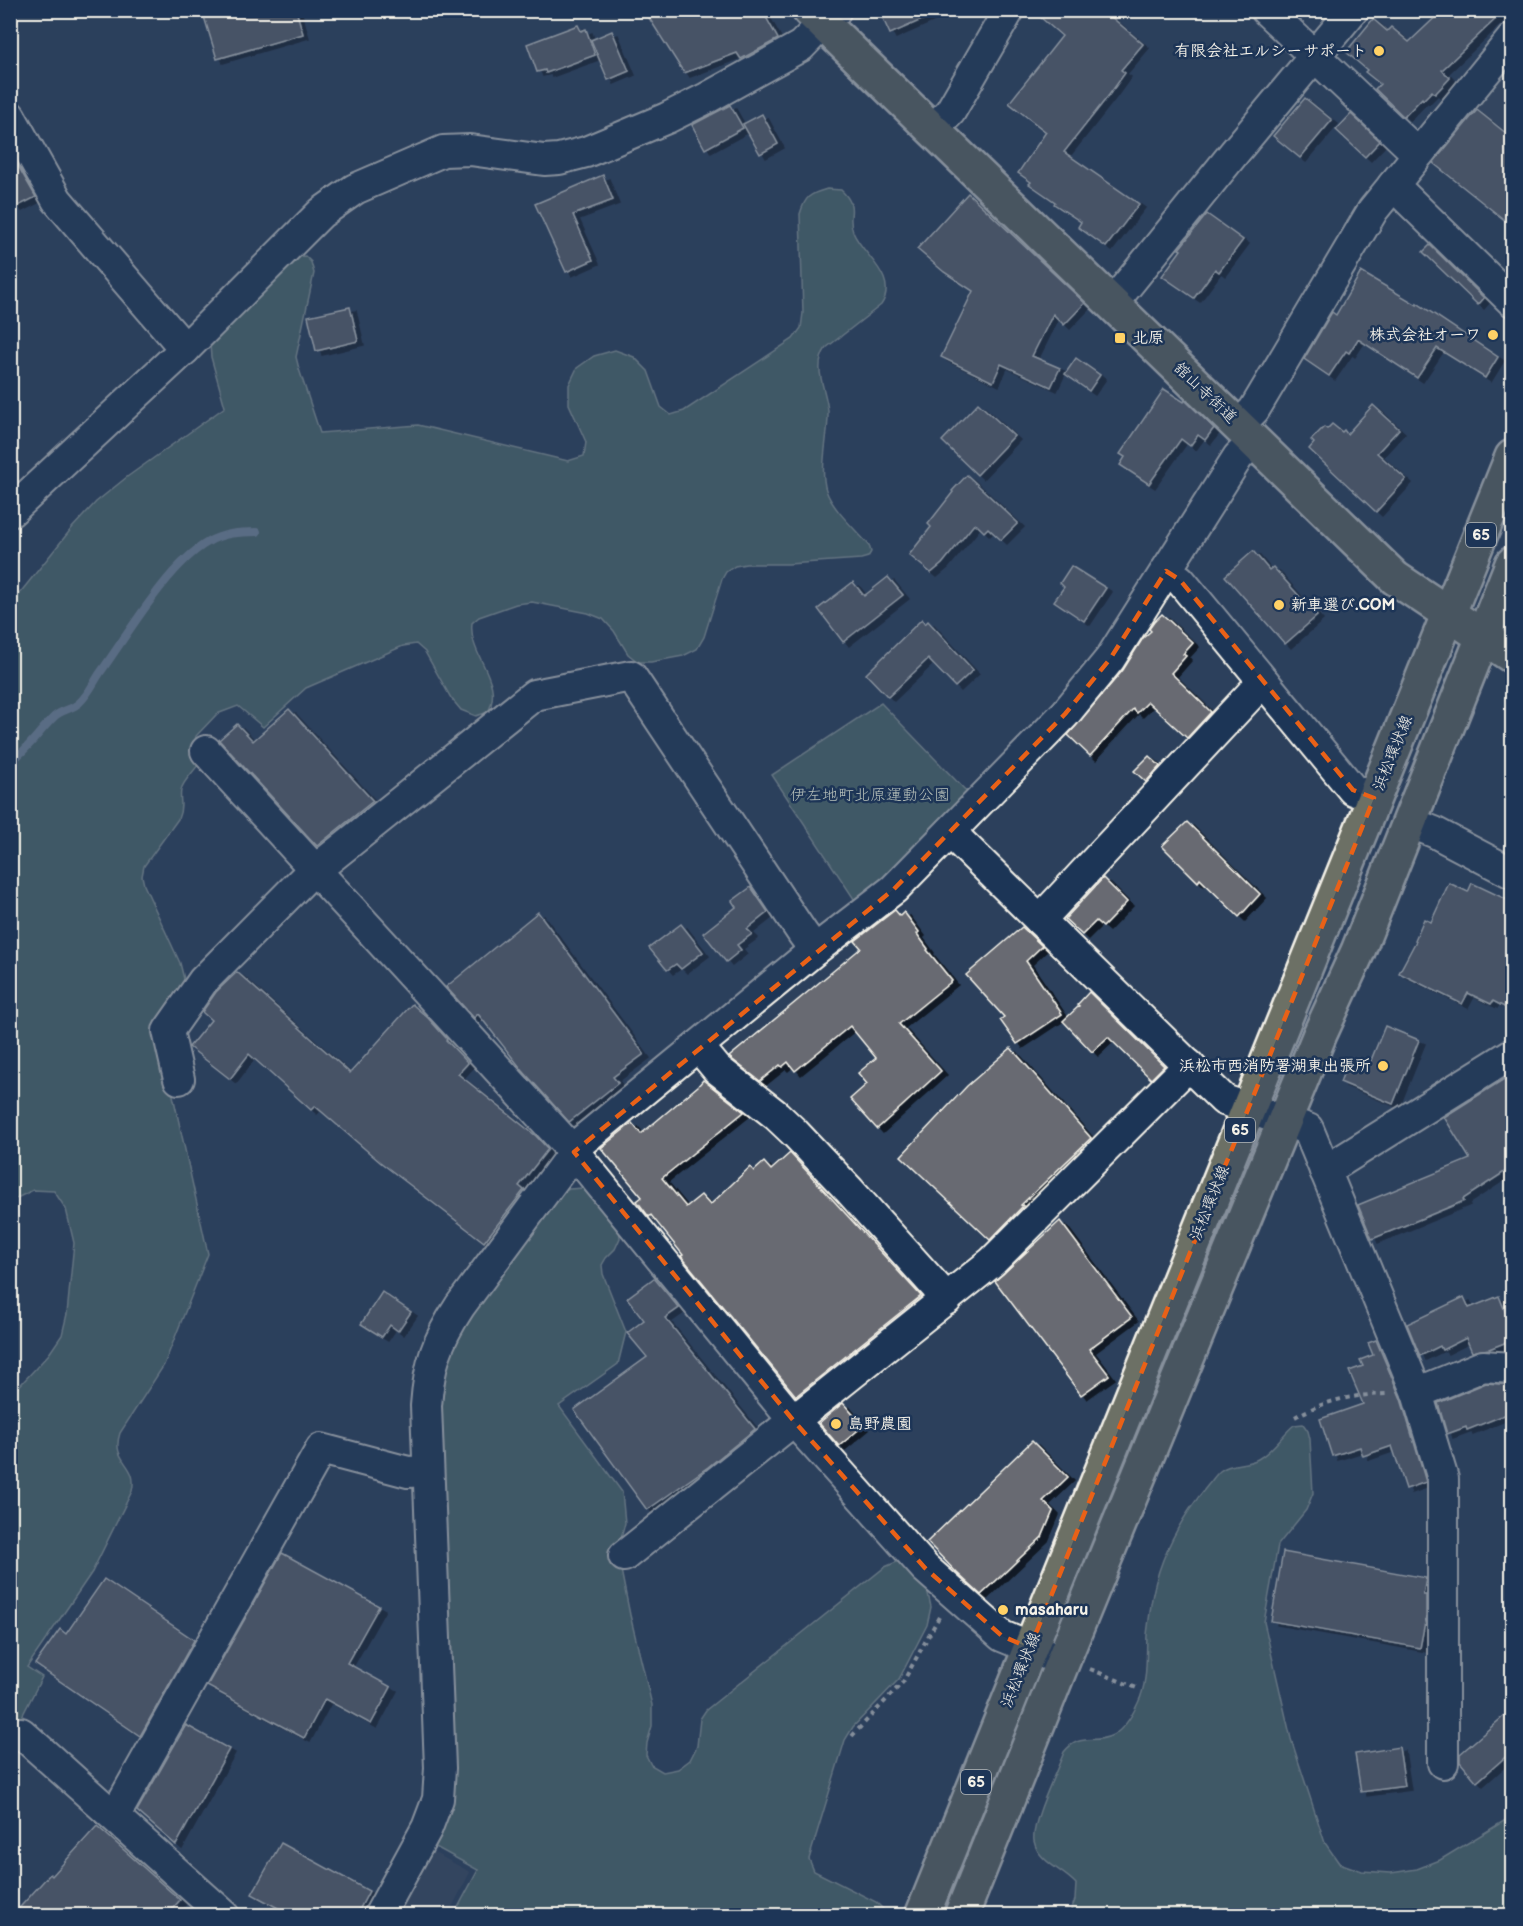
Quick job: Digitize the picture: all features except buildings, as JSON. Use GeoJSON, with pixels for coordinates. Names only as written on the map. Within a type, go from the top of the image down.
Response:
{"type":"FeatureCollection","features":[{"type":"Feature","properties":{"kind":"main road","name":"舘山寺街道"},"geometry":{"type":"LineString","coordinates":[[822,15],[932,130],[1395,578],[1512,656]]}},
{"type":"Feature","properties":{"kind":"main road","name":"浜松環状線"},"geometry":{"type":"LineString","coordinates":[[922,1916],[1512,457]]}},
{"type":"Feature","properties":{"kind":"main road","name":"65"},"geometry":{"type":"LineString","coordinates":[[961,1916],[1284,1121],[1358,951],[1512,564]]}},
{"type":"Feature","properties":{"kind":"street"},"geometry":{"type":"LineString","coordinates":[[932,130],[950,112],[1009,10]]}},
{"type":"Feature","properties":{"kind":"street"},"geometry":{"type":"LineString","coordinates":[[1266,10],[1418,154]]}},
{"type":"Feature","properties":{"kind":"street"},"geometry":{"type":"LineString","coordinates":[[1113,304],[1353,10]]}},
{"type":"Feature","properties":{"kind":"street"},"geometry":{"type":"LineString","coordinates":[[10,512],[185,349],[321,213],[355,189],[443,151],[470,150],[544,160],[559,159],[586,152],[707,99],[801,46],[822,15]]}},
{"type":"Feature","properties":{"kind":"street"},"geometry":{"type":"LineString","coordinates":[[379,1916],[427,1828],[438,1799],[440,1768],[426,1406],[428,1379],[435,1353],[446,1329],[460,1306],[582,1141],[815,950],[894,889],[1090,686],[1110,659],[1239,457],[1254,410],[1364,224],[1512,39]]}},
{"type":"Feature","properties":{"kind":"street"},"geometry":{"type":"LineString","coordinates":[[10,116],[57,200],[185,349]]}},
{"type":"Feature","properties":{"kind":"street"},"geometry":{"type":"LineString","coordinates":[[1393,185],[1512,301]]}},
{"type":"Feature","properties":{"kind":"street"},"geometry":{"type":"LineString","coordinates":[[1166,571],[1180,580],[1353,790],[1374,798]]}},
{"type":"Feature","properties":{"kind":"street"},"geometry":{"type":"LineString","coordinates":[[179,1079],[168,1031],[203,981],[304,879],[534,695],[631,676],[802,934],[815,950]]}},
{"type":"Feature","properties":{"kind":"street"},"geometry":{"type":"LineString","coordinates":[[1040,920],[1253,692],[1265,683]]}},
{"type":"Feature","properties":{"kind":"street"},"geometry":{"type":"LineString","coordinates":[[206,751],[574,1152],[793,1420],[925,1568],[1002,1636],[1063,1661]]}},
{"type":"Feature","properties":{"kind":"street"},"geometry":{"type":"LineString","coordinates":[[1409,822],[1434,832],[1512,873]]}},
{"type":"Feature","properties":{"kind":"street"},"geometry":{"type":"LineString","coordinates":[[950,832],[1224,1100],[1308,1130],[1417,1393],[1443,1479],[1443,1763]]}},
{"type":"Feature","properties":{"kind":"street"},"geometry":{"type":"LineString","coordinates":[[698,1046],[717,1070],[786,1124],[947,1299]]}},
{"type":"Feature","properties":{"kind":"street"},"geometry":{"type":"LineString","coordinates":[[1325,1171],[1512,1054]]}},
{"type":"Feature","properties":{"kind":"street"},"geometry":{"type":"LineString","coordinates":[[624,1556],[992,1262],[1189,1065]]}},
{"type":"Feature","properties":{"kind":"street"},"geometry":{"type":"LineString","coordinates":[[1417,1393],[1483,1366],[1512,1368]]}},
{"type":"Feature","properties":{"kind":"street"},"geometry":{"type":"LineString","coordinates":[[112,1814],[122,1803],[321,1449],[408,1472],[429,1471]]}},
{"type":"Feature","properties":{"kind":"street"},"geometry":{"type":"LineString","coordinates":[[21,1733],[225,1916]]}},
{"type":"Feature","properties":{"kind":"path"},"geometry":{"type":"LineString","coordinates":[[1295,1417],[1315,1406],[1337,1399],[1360,1395],[1417,1393]]}},
{"type":"Feature","properties":{"kind":"path"},"geometry":{"type":"LineString","coordinates":[[852,1736],[903,1682],[926,1636],[954,1593]]}},
{"type":"Feature","properties":{"kind":"path"},"geometry":{"type":"LineString","coordinates":[[1063,1661],[1139,1689]]}},
{"type":"Feature","properties":{"kind":"highlighted area"},"geometry":{"type":"Polygon","coordinates":[[[1166,571],[1180,580],[1353,790],[1374,798],[1030,1648],[1002,1636],[925,1568],[793,1420],[574,1152],[894,889],[1065,714],[1110,659],[1166,571]]]}},
{"type":"Feature","properties":{"kind":"shaded area"},"geometry":{"type":"Polygon","coordinates":[[[1512,54],[1512,136],[1471,104],[1512,54]]]}},
{"type":"Feature","properties":{"kind":"shaded area"},"geometry":{"type":"Polygon","coordinates":[[[429,1850],[470,1872],[448,1915],[393,1916],[429,1850]]]}},
{"type":"Feature","properties":{"kind":"green space"},"geometry":{"type":"Polygon","coordinates":[[[827,189],[841,190],[847,196],[851,206],[853,232],[878,267],[886,285],[886,295],[881,305],[826,348],[820,363],[828,411],[824,461],[826,490],[839,512],[869,545],[871,552],[868,557],[735,566],[726,572],[722,579],[704,637],[697,649],[683,656],[651,662],[638,662],[628,654],[614,631],[603,619],[588,613],[532,602],[516,604],[479,617],[472,623],[472,635],[489,678],[492,700],[488,712],[476,716],[461,710],[451,698],[425,652],[416,644],[403,646],[306,688],[263,727],[238,706],[217,714],[196,736],[195,742],[200,762],[182,786],[180,815],[144,866],[142,876],[180,963],[185,983],[161,1041],[208,1254],[164,1365],[120,1433],[119,1451],[132,1474],[132,1491],[92,1572],[27,1667],[42,1677],[11,1738],[11,1395],[49,1354],[62,1335],[67,1314],[74,1243],[66,1209],[54,1191],[33,1190],[11,1201],[11,604],[96,502],[225,407],[211,357],[210,344],[297,257],[305,256],[311,262],[314,273],[296,357],[320,433],[418,425],[568,461],[584,456],[586,442],[569,404],[569,385],[577,368],[594,356],[615,350],[634,357],[648,371],[661,407],[671,415],[684,411],[793,339],[801,328],[803,313],[800,214],[809,197],[827,189]]]}},
{"type":"Feature","properties":{"kind":"green space","name":"伊左地町北原運動公園"},"geometry":{"type":"Polygon","coordinates":[[[881,703],[969,794],[886,879],[856,902],[772,775],[881,703]]]}},
{"type":"Feature","properties":{"kind":"green space"},"geometry":{"type":"Polygon","coordinates":[[[583,1188],[596,1194],[619,1227],[620,1238],[615,1249],[602,1265],[603,1274],[626,1332],[618,1364],[559,1406],[622,1492],[625,1523],[619,1546],[621,1570],[652,1705],[652,1726],[646,1755],[651,1765],[663,1772],[678,1769],[690,1760],[697,1746],[700,1719],[706,1710],[885,1567],[899,1561],[927,1589],[931,1607],[927,1625],[899,1679],[853,1727],[845,1740],[809,1859],[814,1871],[876,1902],[883,1909],[883,1915],[460,1915],[455,1913],[478,1870],[432,1845],[441,1381],[457,1335],[557,1198],[569,1189],[583,1188]]]}},
{"type":"Feature","properties":{"kind":"green space"},"geometry":{"type":"Polygon","coordinates":[[[1303,1424],[1310,1439],[1313,1493],[1306,1510],[1278,1545],[1264,1622],[1291,1739],[1325,1843],[1339,1863],[1362,1871],[1391,1873],[1417,1869],[1440,1860],[1512,1816],[1512,1915],[1069,1915],[1075,1900],[1076,1884],[1044,1858],[1034,1841],[1040,1810],[1064,1752],[1076,1742],[1113,1735],[1124,1725],[1136,1707],[1145,1678],[1147,1635],[1154,1588],[1172,1541],[1198,1498],[1224,1468],[1258,1459],[1294,1425],[1303,1424]]]}},
{"type":"Feature","properties":{"kind":"waterway"},"geometry":{"type":"LineString","coordinates":[[10,762],[55,716],[82,700],[164,583],[193,553],[208,542],[226,535],[257,532]]}},
{"type":"Feature","properties":{"kind":"place","name":"有限会社エルシーサポート"},"geometry":{"type":"Point","coordinates":[1379,51]}},
{"type":"Feature","properties":{"kind":"place","name":"株式会社オーワ"},"geometry":{"type":"Point","coordinates":[1493,335]}},
{"type":"Feature","properties":{"kind":"place","name":"北原"},"geometry":{"type":"Point","coordinates":[1120,338]}},
{"type":"Feature","properties":{"kind":"place","name":"新車選び.COM"},"geometry":{"type":"Point","coordinates":[1279,605]}},
{"type":"Feature","properties":{"kind":"place","name":"浜松市西消防署湖東出張所"},"geometry":{"type":"Point","coordinates":[1383,1066]}},
{"type":"Feature","properties":{"kind":"place","name":"島野農園"},"geometry":{"type":"Point","coordinates":[836,1424]}},
{"type":"Feature","properties":{"kind":"place","name":"masaharu"},"geometry":{"type":"Point","coordinates":[1003,1610]}}]}
